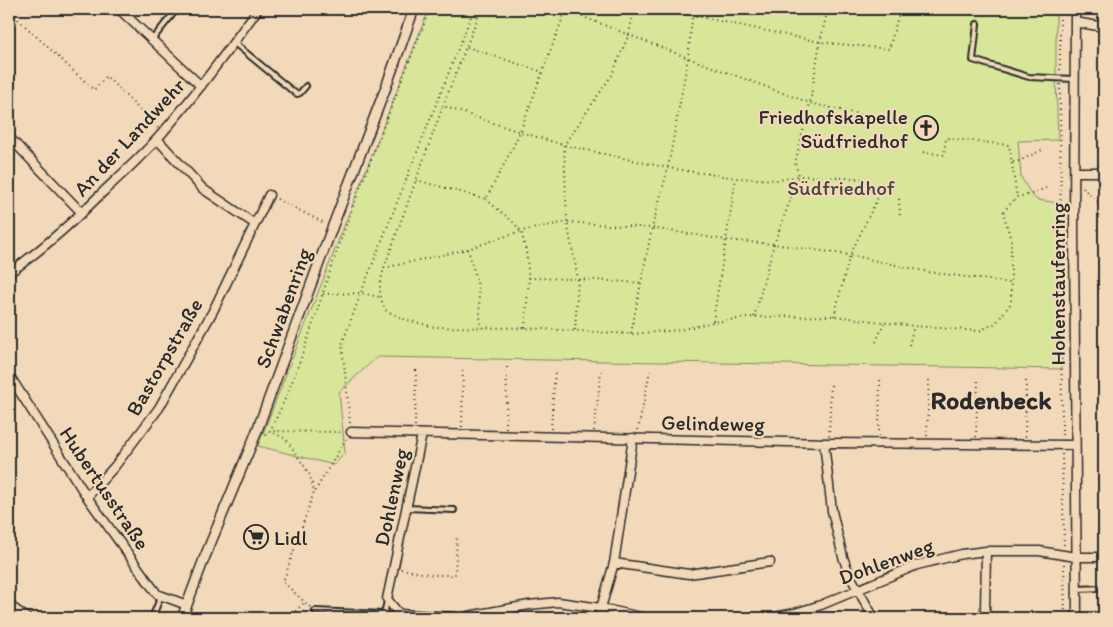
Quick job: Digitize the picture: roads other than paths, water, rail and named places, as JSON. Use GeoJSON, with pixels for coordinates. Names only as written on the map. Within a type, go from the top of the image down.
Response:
{"type":"FeatureCollection","features":[{"type":"Feature","properties":{"kind":"street"},"geometry":{"type":"LineString","coordinates":[[119,9],[201,86]]}},
{"type":"Feature","properties":{"kind":"street","name":"An der Landwehr"},"geometry":{"type":"LineString","coordinates":[[9,273],[25,262],[82,213],[160,135],[201,86],[258,9]]}},
{"type":"Feature","properties":{"kind":"street","name":"Schwabenring"},"geometry":{"type":"LineString","coordinates":[[184,612],[255,436],[414,9]]}},
{"type":"Feature","properties":{"kind":"street","name":"Hohenstaufenring"},"geometry":{"type":"LineString","coordinates":[[1075,9],[1074,239],[1077,618]]}},
{"type":"Feature","properties":{"kind":"street"},"geometry":{"type":"LineString","coordinates":[[1074,22],[1104,27]]}},
{"type":"Feature","properties":{"kind":"street"},"geometry":{"type":"LineString","coordinates":[[160,135],[202,190],[255,224]]}},
{"type":"Feature","properties":{"kind":"street"},"geometry":{"type":"LineString","coordinates":[[9,137],[82,213]]}},
{"type":"Feature","properties":{"kind":"street"},"geometry":{"type":"LineString","coordinates":[[1074,172],[1104,172]]}},
{"type":"Feature","properties":{"kind":"street","name":"Bastorpstraße"},"geometry":{"type":"LineString","coordinates":[[87,497],[115,466],[159,408],[212,311],[269,195]]}},
{"type":"Feature","properties":{"kind":"street","name":"Hubertusstraße"},"geometry":{"type":"LineString","coordinates":[[9,375],[87,497],[157,594],[161,596]]}},
{"type":"Feature","properties":{"kind":"street","name":"Gelindeweg"},"geometry":{"type":"LineString","coordinates":[[351,432],[826,443],[1075,445]]}},
{"type":"Feature","properties":{"kind":"street","name":"Dohlenweg"},"geometry":{"type":"LineString","coordinates":[[387,600],[407,508],[418,434]]}},
{"type":"Feature","properties":{"kind":"street"},"geometry":{"type":"LineString","coordinates":[[600,618],[614,563],[635,438]]}},
{"type":"Feature","properties":{"kind":"street"},"geometry":{"type":"LineString","coordinates":[[826,443],[834,520],[843,557],[849,574],[874,618]]}},
{"type":"Feature","properties":{"kind":"street"},"geometry":{"type":"LineString","coordinates":[[986,551],[986,612]]}},
{"type":"Feature","properties":{"kind":"street","name":"Dohlenweg"},"geometry":{"type":"LineString","coordinates":[[770,618],[821,605],[917,565],[954,556],[986,551],[1039,551],[1076,557],[1104,557]]}},
{"type":"Feature","properties":{"kind":"street"},"geometry":{"type":"LineString","coordinates":[[614,563],[689,574],[770,562]]}},
{"type":"Feature","properties":{"kind":"street"},"geometry":{"type":"LineString","coordinates":[[161,596],[184,612]]}},
{"type":"Feature","properties":{"kind":"street"},"geometry":{"type":"LineString","coordinates":[[387,600],[399,614],[455,617]]}},
{"type":"Feature","properties":{"kind":"street"},"geometry":{"type":"LineString","coordinates":[[468,616],[558,602],[601,608],[645,618]]}},
{"type":"Feature","properties":{"kind":"street"},"geometry":{"type":"LineString","coordinates":[[9,605],[27,618]]}},
{"type":"Feature","properties":{"kind":"lane"},"geometry":{"type":"LineString","coordinates":[[152,40],[176,9]]}},
{"type":"Feature","properties":{"kind":"lane"},"geometry":{"type":"LineString","coordinates":[[977,24],[973,60],[1029,77],[1074,80]]}},
{"type":"Feature","properties":{"kind":"lane"},"geometry":{"type":"LineString","coordinates":[[233,42],[295,93],[300,93],[306,86]]}},
{"type":"Feature","properties":{"kind":"lane"},"geometry":{"type":"LineString","coordinates":[[407,508],[454,510]]}},
{"type":"Feature","properties":{"kind":"lane"},"geometry":{"type":"LineString","coordinates":[[1077,588],[1104,588]]}},
{"type":"Feature","properties":{"kind":"lane"},"geometry":{"type":"LineString","coordinates":[[152,618],[161,596]]}},
{"type":"Feature","properties":{"kind":"lane"},"geometry":{"type":"LineString","coordinates":[[315,611],[384,614],[387,600]]}},
{"type":"Feature","properties":{"kind":"lane"},"geometry":{"type":"LineString","coordinates":[[184,612],[196,618]]}},
{"type":"Feature","properties":{"kind":"place","name":"Friedhofskapelle Südfriedhof"},"geometry":{"type":"Point","coordinates":[926,128]}},
{"type":"Feature","properties":{"kind":"place","name":"Lidl"},"geometry":{"type":"Point","coordinates":[256,537]}},
{"type":"Feature","properties":{"kind":"district","name":"Rodenbeck"},"geometry":{"type":"Point","coordinates":[991,400]}},
{"type":"Feature","properties":{"kind":"park label","name":"Südfriedhof"},"geometry":{"type":"Point","coordinates":[841,187]}}]}
